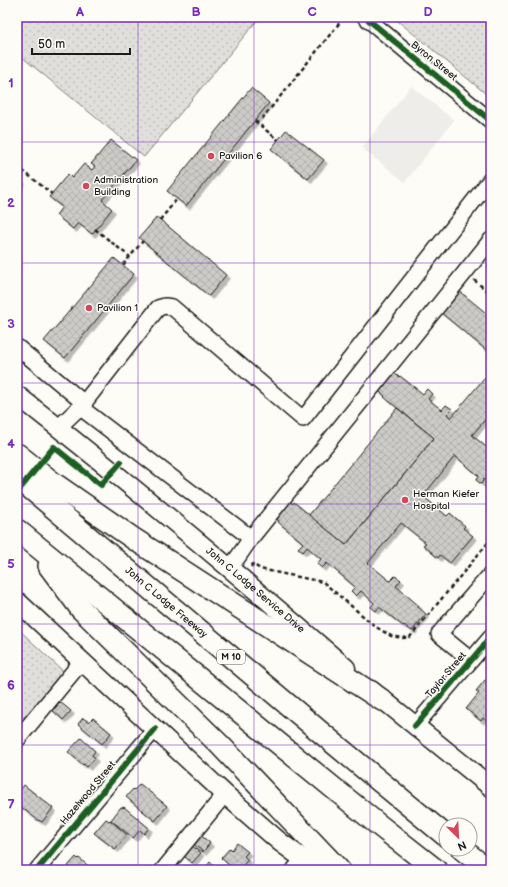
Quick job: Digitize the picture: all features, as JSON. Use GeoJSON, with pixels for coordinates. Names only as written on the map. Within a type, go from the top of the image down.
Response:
{"type":"FeatureCollection","features":[{"type":"Feature","properties":{"kind":"highway"},"geometry":{"type":"LineString","coordinates":[[17,454],[52,482],[134,539],[382,700]]}},
{"type":"Feature","properties":{"kind":"highway","name":"John C Lodge Freeway"},"geometry":{"type":"LineString","coordinates":[[17,477],[438,829]]}},
{"type":"Feature","properties":{"kind":"highway"},"geometry":{"type":"LineString","coordinates":[[24,536],[436,870]]}},
{"type":"Feature","properties":{"kind":"highway"},"geometry":{"type":"LineString","coordinates":[[24,536],[80,609],[220,745],[339,870]]}},
{"type":"Feature","properties":{"kind":"highway"},"geometry":{"type":"LineString","coordinates":[[375,822],[414,870]]}},
{"type":"Feature","properties":{"kind":"highway"},"geometry":{"type":"LineString","coordinates":[[472,857],[488,870]]}},
{"type":"Feature","properties":{"kind":"main road","name":"John C Lodge Service Drive"},"geometry":{"type":"LineString","coordinates":[[17,395],[229,568],[382,700],[491,787]]}},
{"type":"Feature","properties":{"kind":"main road"},"geometry":{"type":"LineString","coordinates":[[17,601],[154,729],[280,842],[298,864],[318,870]]}},
{"type":"Feature","properties":{"kind":"street","name":"Byron Street"},"geometry":{"type":"LineString","coordinates":[[365,17],[491,121]]}},
{"type":"Feature","properties":{"kind":"street"},"geometry":{"type":"LineString","coordinates":[[58,428],[84,403],[158,308],[165,306],[172,307],[303,419],[491,179]]}},
{"type":"Feature","properties":{"kind":"street"},"geometry":{"type":"LineString","coordinates":[[229,568],[251,538],[491,240]]}},
{"type":"Feature","properties":{"kind":"street"},"geometry":{"type":"LineString","coordinates":[[17,347],[84,403],[85,411],[251,538]]}},
{"type":"Feature","properties":{"kind":"street"},"geometry":{"type":"LineString","coordinates":[[471,660],[439,634],[491,574]]}},
{"type":"Feature","properties":{"kind":"street","name":"Taylor Street"},"geometry":{"type":"LineString","coordinates":[[415,726],[491,637]]}},
{"type":"Feature","properties":{"kind":"street"},"geometry":{"type":"LineString","coordinates":[[17,740],[82,661]]}},
{"type":"Feature","properties":{"kind":"street","name":"Hazelwood Street"},"geometry":{"type":"LineString","coordinates":[[37,870],[154,729]]}},
{"type":"Feature","properties":{"kind":"street"},"geometry":{"type":"LineString","coordinates":[[162,870],[225,794]]}},
{"type":"Feature","properties":{"kind":"path"},"geometry":{"type":"LineString","coordinates":[[262,119],[341,21]]}},
{"type":"Feature","properties":{"kind":"path"},"geometry":{"type":"LineString","coordinates":[[255,121],[278,140]]}},
{"type":"Feature","properties":{"kind":"path"},"geometry":{"type":"LineString","coordinates":[[17,166],[52,194]]}},
{"type":"Feature","properties":{"kind":"path"},"geometry":{"type":"LineString","coordinates":[[160,220],[177,199]]}},
{"type":"Feature","properties":{"kind":"path"},"geometry":{"type":"LineString","coordinates":[[95,229],[130,257]]}},
{"type":"Feature","properties":{"kind":"path"},"geometry":{"type":"LineString","coordinates":[[123,265],[143,241]]}},
{"type":"Feature","properties":{"kind":"path"},"geometry":{"type":"LineString","coordinates":[[468,275],[491,294]]}},
{"type":"Feature","properties":{"kind":"path"},"geometry":{"type":"LineString","coordinates":[[251,568],[253,564],[260,569],[323,582],[376,628],[391,636],[402,638],[410,637],[491,539]]}},
{"type":"Feature","properties":{"kind":"shaded area"},"geometry":{"type":"Polygon","coordinates":[[[17,17],[260,17],[144,157],[17,53],[17,17]]]}},
{"type":"Feature","properties":{"kind":"shaded area"},"geometry":{"type":"Polygon","coordinates":[[[393,17],[491,17],[491,98],[393,17]]]}},
{"type":"Feature","properties":{"kind":"shaded area"},"geometry":{"type":"Polygon","coordinates":[[[411,86],[454,120],[405,182],[362,148],[411,86]]]}},
{"type":"Feature","properties":{"kind":"shaded area"},"geometry":{"type":"Polygon","coordinates":[[[17,628],[64,672],[26,719],[17,712],[17,628]]]}},
{"type":"Feature","properties":{"kind":"building","name":"Pavilion 6"},"geometry":{"type":"Polygon","coordinates":[[[251,88],[269,103],[186,206],[167,191],[251,88]]]}},
{"type":"Feature","properties":{"kind":"building"},"geometry":{"type":"Polygon","coordinates":[[[286,130],[324,160],[308,179],[271,149],[286,130]]]}},
{"type":"Feature","properties":{"kind":"building","name":"Administration Building"},"geometry":{"type":"Polygon","coordinates":[[[111,140],[136,160],[102,200],[112,209],[92,234],[78,223],[73,229],[56,215],[62,207],[49,197],[68,174],[72,178],[84,164],[92,170],[95,166],[91,164],[111,140]]]}},
{"type":"Feature","properties":{"kind":"building"},"geometry":{"type":"Polygon","coordinates":[[[17,177],[22,181],[17,187],[17,177]]]}},
{"type":"Feature","properties":{"kind":"building"},"geometry":{"type":"Polygon","coordinates":[[[157,217],[226,275],[209,296],[139,238],[157,217]]]}},
{"type":"Feature","properties":{"kind":"building","name":"Pavilion 1"},"geometry":{"type":"Polygon","coordinates":[[[114,258],[134,274],[65,358],[44,341],[114,258]]]}},
{"type":"Feature","properties":{"kind":"building"},"geometry":{"type":"Polygon","coordinates":[[[458,290],[491,317],[491,354],[440,312],[458,290]]]}},
{"type":"Feature","properties":{"kind":"building","name":"Herman Kiefer Hospital"},"geometry":{"type":"Polygon","coordinates":[[[390,370],[423,394],[427,389],[432,394],[428,399],[442,410],[446,405],[452,409],[447,414],[451,418],[491,370],[491,413],[472,435],[491,451],[491,485],[484,479],[481,484],[476,480],[479,476],[455,456],[423,496],[447,516],[450,513],[465,526],[463,528],[473,536],[450,563],[440,555],[438,558],[423,545],[426,543],[401,523],[368,563],[390,581],[395,576],[401,580],[396,586],[426,614],[412,631],[404,625],[403,626],[379,607],[376,611],[371,607],[374,603],[361,591],[356,596],[351,591],[355,587],[327,563],[322,568],[317,564],[321,559],[307,547],[303,552],[298,548],[303,543],[272,515],[286,498],[293,504],[294,502],[346,545],[434,438],[375,388],[390,370]]]}},
{"type":"Feature","properties":{"kind":"building"},"geometry":{"type":"Polygon","coordinates":[[[397,408],[434,438],[346,545],[309,515],[397,408]]]}},
{"type":"Feature","properties":{"kind":"building"},"geometry":{"type":"Polygon","coordinates":[[[491,678],[491,725],[483,718],[481,721],[466,709],[479,693],[476,691],[485,680],[488,682],[491,678]]]}},
{"type":"Feature","properties":{"kind":"building"},"geometry":{"type":"Polygon","coordinates":[[[60,702],[71,711],[63,720],[53,711],[60,702]]]}},
{"type":"Feature","properties":{"kind":"building"},"geometry":{"type":"Polygon","coordinates":[[[83,718],[89,722],[93,718],[111,733],[102,744],[78,724],[83,718]]]}},
{"type":"Feature","properties":{"kind":"building"},"geometry":{"type":"Polygon","coordinates":[[[81,738],[95,751],[92,755],[95,758],[87,767],[68,752],[81,738]]]}},
{"type":"Feature","properties":{"kind":"building"},"geometry":{"type":"Polygon","coordinates":[[[140,784],[167,806],[155,821],[126,797],[140,784]]]}},
{"type":"Feature","properties":{"kind":"building"},"geometry":{"type":"Polygon","coordinates":[[[24,785],[53,808],[42,822],[17,804],[17,794],[24,785]]]}},
{"type":"Feature","properties":{"kind":"building"},"geometry":{"type":"Polygon","coordinates":[[[121,807],[124,807],[149,828],[144,834],[140,830],[133,838],[111,820],[121,807]]]}},
{"type":"Feature","properties":{"kind":"building"},"geometry":{"type":"Polygon","coordinates":[[[106,819],[109,821],[110,820],[127,835],[115,849],[94,833],[106,819]]]}},
{"type":"Feature","properties":{"kind":"building"},"geometry":{"type":"Polygon","coordinates":[[[199,834],[210,843],[203,852],[192,843],[199,834]]]}},
{"type":"Feature","properties":{"kind":"building"},"geometry":{"type":"Polygon","coordinates":[[[237,843],[248,852],[244,856],[248,860],[238,870],[235,870],[221,858],[230,848],[232,850],[237,843]]]}},
{"type":"Feature","properties":{"kind":"building"},"geometry":{"type":"Polygon","coordinates":[[[190,844],[201,853],[192,863],[182,854],[190,844]]]}},
{"type":"Feature","properties":{"kind":"building"},"geometry":{"type":"Polygon","coordinates":[[[76,857],[93,870],[68,870],[70,868],[68,866],[76,857]]]}},
{"type":"Feature","properties":{"kind":"building"},"geometry":{"type":"Polygon","coordinates":[[[210,862],[219,870],[204,870],[210,862]]]}},
{"type":"Feature","properties":{"kind":"cycle path"},"geometry":{"type":"LineString","coordinates":[[365,17],[491,121]]}},
{"type":"Feature","properties":{"kind":"cycle path"},"geometry":{"type":"LineString","coordinates":[[17,492],[54,447],[101,485],[121,462]]}},
{"type":"Feature","properties":{"kind":"cycle path"},"geometry":{"type":"LineString","coordinates":[[415,726],[491,637]]}},
{"type":"Feature","properties":{"kind":"cycle path"},"geometry":{"type":"LineString","coordinates":[[37,870],[155,729]]}},
{"type":"Feature","properties":{"kind":"place","name":"Pavilion 6"},"geometry":{"type":"Point","coordinates":[211,156]}},
{"type":"Feature","properties":{"kind":"place","name":"Administration Building"},"geometry":{"type":"Point","coordinates":[86,186]}},
{"type":"Feature","properties":{"kind":"place","name":"Pavilion 1"},"geometry":{"type":"Point","coordinates":[89,308]}},
{"type":"Feature","properties":{"kind":"place","name":"Herman Kiefer Hospital"},"geometry":{"type":"Point","coordinates":[405,500]}}]}
